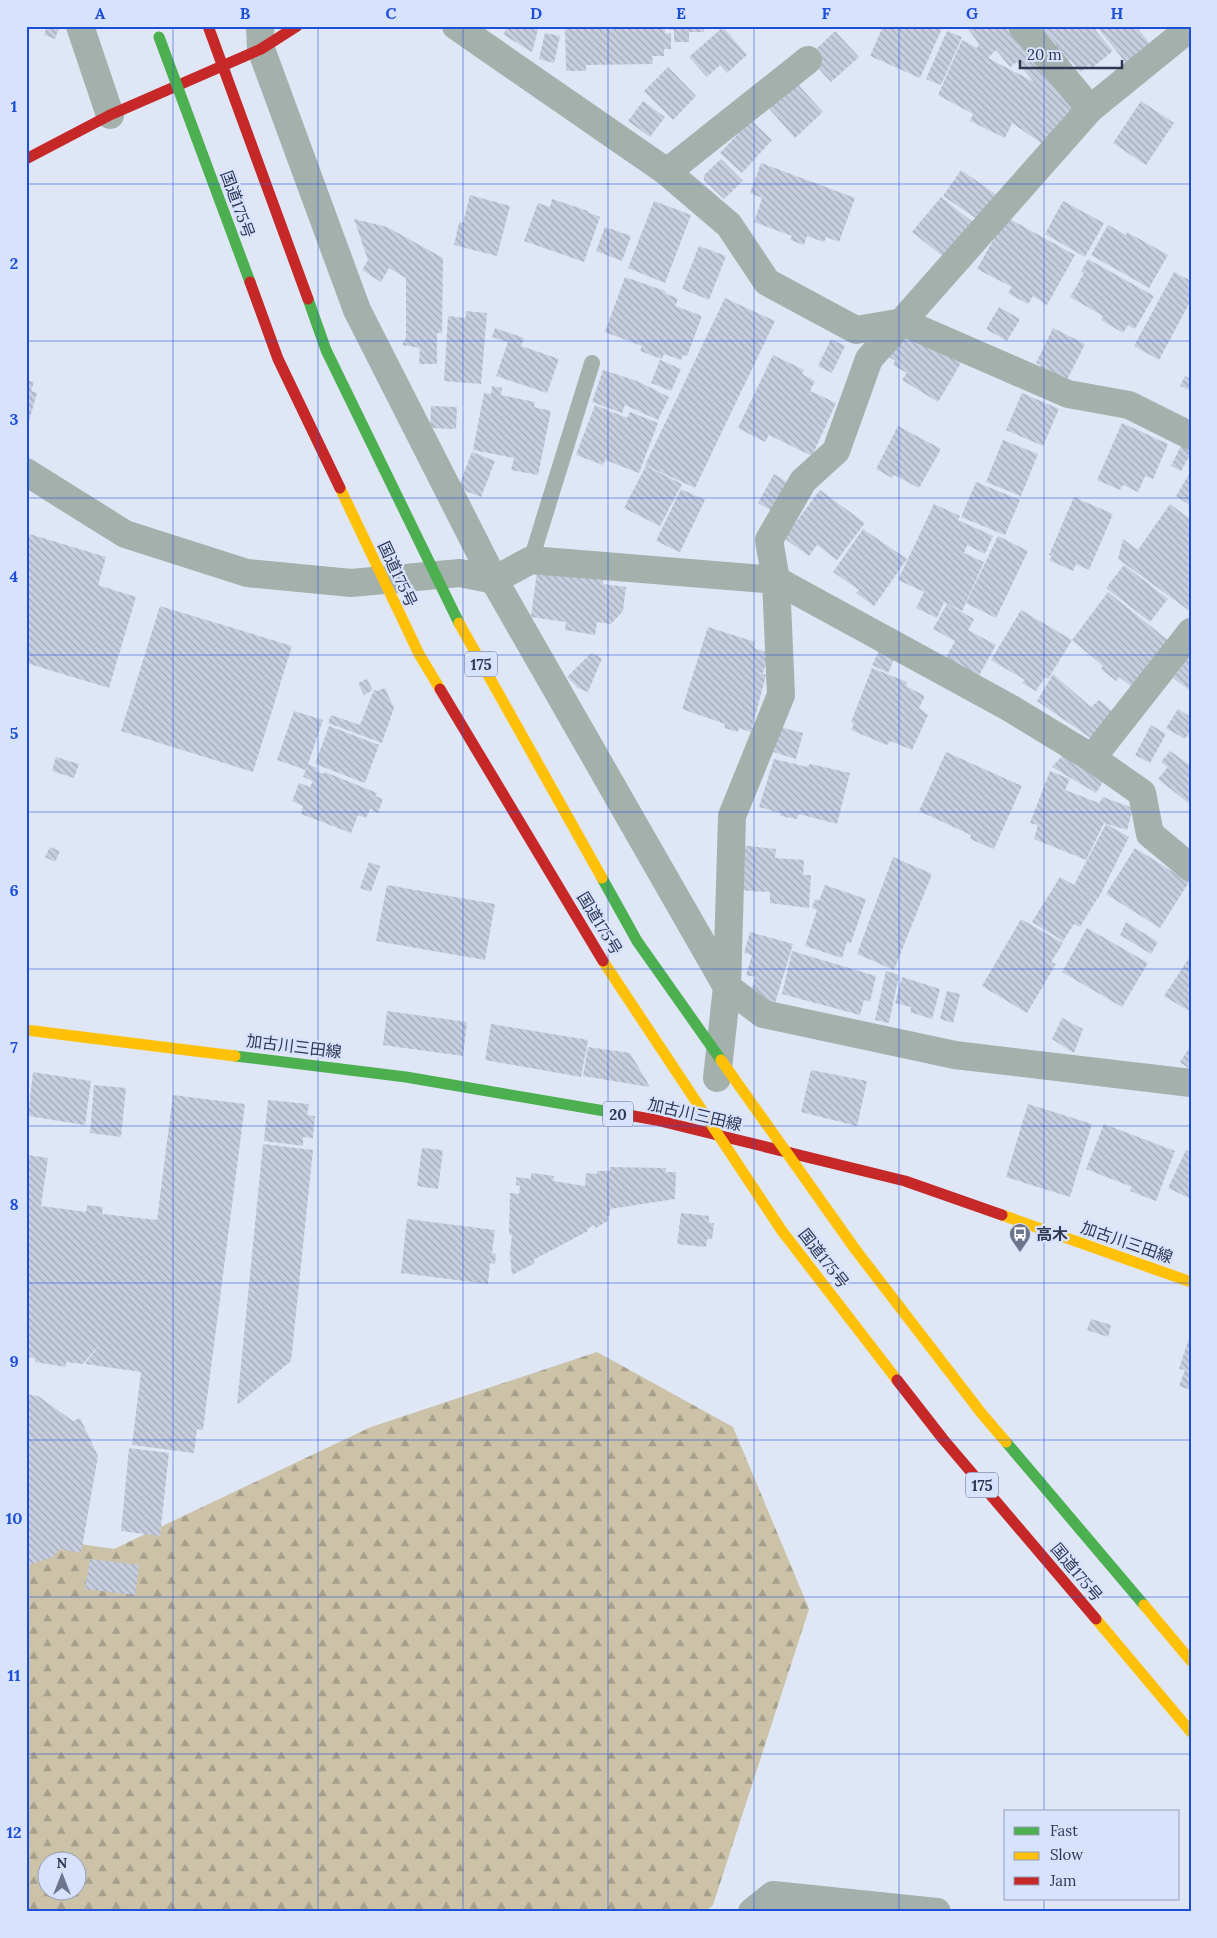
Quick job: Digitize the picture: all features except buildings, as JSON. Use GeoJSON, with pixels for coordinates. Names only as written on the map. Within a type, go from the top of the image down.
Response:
{"type":"FeatureCollection","features":[{"type":"Feature","properties":{"kind":"main road","name":"国道175号"},"geometry":{"type":"LineString","coordinates":[[208,26],[326,350],[466,638],[637,941],[855,1249],[982,1414],[1191,1661]]}},
{"type":"Feature","properties":{"kind":"main road"},"geometry":{"type":"LineString","coordinates":[[26,160],[260,37],[297,26]]}},
{"type":"Feature","properties":{"kind":"main road","name":"国道175号"},"geometry":{"type":"LineString","coordinates":[[158,32],[278,359],[419,654],[606,966],[782,1231],[943,1439],[1191,1732]]}},
{"type":"Feature","properties":{"kind":"main road","name":"加古川三田線"},"geometry":{"type":"LineString","coordinates":[[26,1030],[406,1077],[656,1120],[906,1181],[1191,1282]]}},
{"type":"Feature","properties":{"kind":"street"},"geometry":{"type":"LineString","coordinates":[[80,26],[110,115]]}},
{"type":"Feature","properties":{"kind":"street"},"geometry":{"type":"LineString","coordinates":[[456,26],[666,172],[729,226],[767,282],[856,330],[903,322],[1068,394],[1129,405],[1191,436]]}},
{"type":"Feature","properties":{"kind":"street"},"geometry":{"type":"LineString","coordinates":[[1022,26],[1090,109]]}},
{"type":"Feature","properties":{"kind":"street"},"geometry":{"type":"LineString","coordinates":[[717,1078],[727,986],[732,816],[781,695],[776,580],[769,540],[803,481],[836,451],[870,359],[1090,109],[1191,27]]}},
{"type":"Feature","properties":{"kind":"street"},"geometry":{"type":"LineString","coordinates":[[260,37],[357,310],[494,580],[727,986],[763,1014],[955,1055],[1191,1084]]}},
{"type":"Feature","properties":{"kind":"street"},"geometry":{"type":"LineString","coordinates":[[666,172],[808,60]]}},
{"type":"Feature","properties":{"kind":"street"},"geometry":{"type":"LineString","coordinates":[[26,472],[125,534],[247,573],[350,583],[460,573],[494,580],[531,560],[776,580],[1010,708],[1092,758],[1142,793],[1150,834],[1191,868]]}},
{"type":"Feature","properties":{"kind":"street"},"geometry":{"type":"LineString","coordinates":[[1092,758],[1191,632]]}},
{"type":"Feature","properties":{"kind":"street"},"geometry":{"type":"LineString","coordinates":[[752,1912],[773,1896],[937,1912]]}},
{"type":"Feature","properties":{"kind":"lane"},"geometry":{"type":"LineString","coordinates":[[531,560],[592,363]]}},
{"type":"Feature","properties":{"kind":"green space"},"geometry":{"type":"Polygon","coordinates":[[[597,1352],[733,1427],[809,1609],[713,1905],[705,1912],[26,1912],[26,1536],[114,1549],[371,1427],[597,1352]]]}},
{"type":"Feature","properties":{"kind":"traffic: fast"},"geometry":{"type":"LineString","coordinates":[[159,37],[250,282]]}},
{"type":"Feature","properties":{"kind":"traffic: fast"},"geometry":{"type":"LineString","coordinates":[[308,299],[326,350],[459,623]]}},
{"type":"Feature","properties":{"kind":"traffic: fast"},"geometry":{"type":"LineString","coordinates":[[602,878],[637,941],[721,1060]]}},
{"type":"Feature","properties":{"kind":"traffic: fast"},"geometry":{"type":"LineString","coordinates":[[235,1056],[406,1077],[628,1115]]}},
{"type":"Feature","properties":{"kind":"traffic: fast"},"geometry":{"type":"LineString","coordinates":[[1006,1442],[1144,1605]]}},
{"type":"Feature","properties":{"kind":"traffic: slow"},"geometry":{"type":"LineString","coordinates":[[340,488],[419,654],[440,689]]}},
{"type":"Feature","properties":{"kind":"traffic: slow"},"geometry":{"type":"LineString","coordinates":[[459,623],[602,878]]}},
{"type":"Feature","properties":{"kind":"traffic: slow"},"geometry":{"type":"LineString","coordinates":[[603,961],[782,1231]]}},
{"type":"Feature","properties":{"kind":"traffic: slow"},"geometry":{"type":"LineString","coordinates":[[26,1030],[235,1056]]}},
{"type":"Feature","properties":{"kind":"traffic: slow"},"geometry":{"type":"LineString","coordinates":[[721,1060],[855,1249]]}},
{"type":"Feature","properties":{"kind":"traffic: slow"},"geometry":{"type":"LineString","coordinates":[[1002,1215],[1191,1282]]}},
{"type":"Feature","properties":{"kind":"traffic: slow"},"geometry":{"type":"LineString","coordinates":[[782,1231],[897,1380]]}},
{"type":"Feature","properties":{"kind":"traffic: slow"},"geometry":{"type":"LineString","coordinates":[[855,1249],[982,1414],[1006,1442]]}},
{"type":"Feature","properties":{"kind":"traffic: slow"},"geometry":{"type":"LineString","coordinates":[[1144,1605],[1191,1661]]}},
{"type":"Feature","properties":{"kind":"traffic: slow"},"geometry":{"type":"LineString","coordinates":[[1096,1619],[1191,1732]]}},
{"type":"Feature","properties":{"kind":"traffic: jam"},"geometry":{"type":"LineString","coordinates":[[208,26],[308,299]]}},
{"type":"Feature","properties":{"kind":"traffic: jam"},"geometry":{"type":"LineString","coordinates":[[26,159],[110,115],[261,49],[297,26]]}},
{"type":"Feature","properties":{"kind":"traffic: jam"},"geometry":{"type":"LineString","coordinates":[[250,282],[278,359],[340,488]]}},
{"type":"Feature","properties":{"kind":"traffic: jam"},"geometry":{"type":"LineString","coordinates":[[440,689],[603,961]]}},
{"type":"Feature","properties":{"kind":"traffic: jam"},"geometry":{"type":"LineString","coordinates":[[628,1115],[656,1120],[905,1181],[1002,1215]]}},
{"type":"Feature","properties":{"kind":"traffic: jam"},"geometry":{"type":"LineString","coordinates":[[897,1380],[943,1439],[1096,1619]]}},
{"type":"Feature","properties":{"kind":"place","name":"高木"},"geometry":{"type":"Point","coordinates":[1020,1253]}}]}
